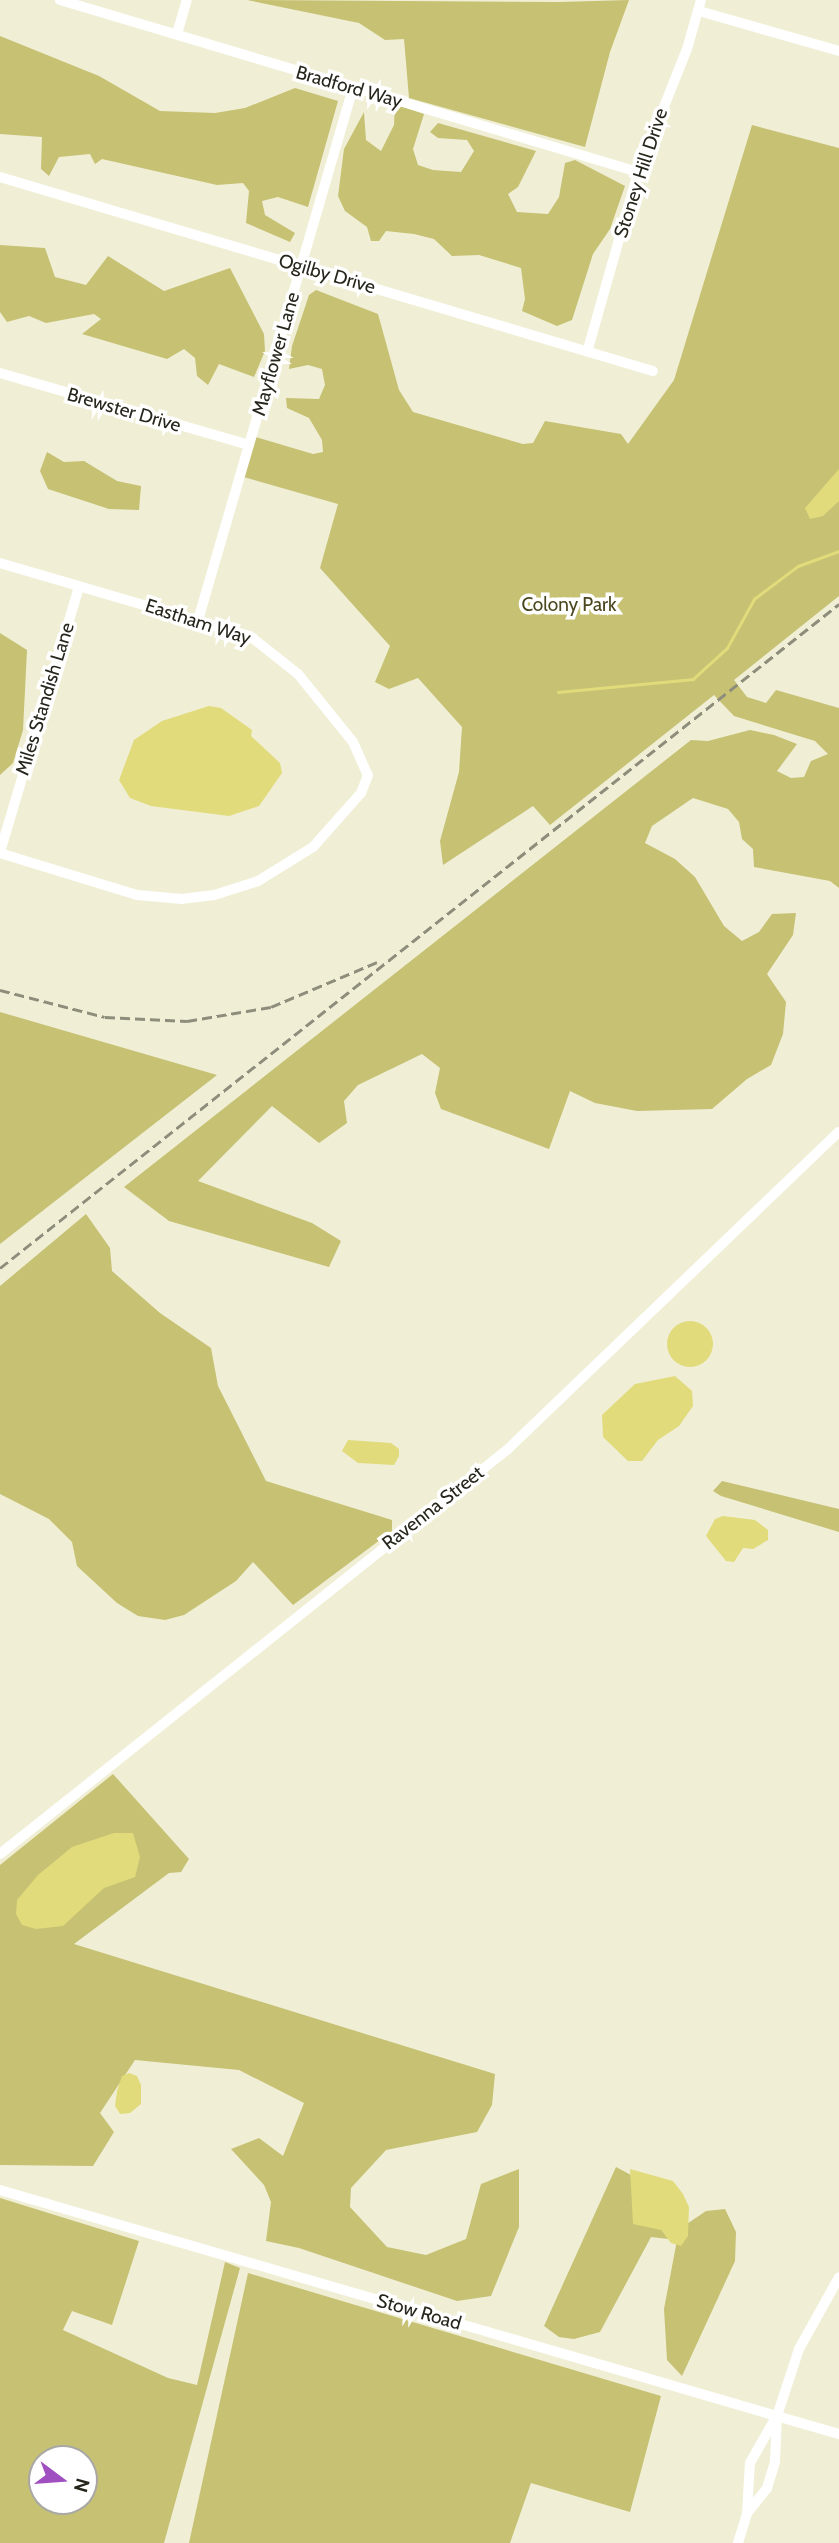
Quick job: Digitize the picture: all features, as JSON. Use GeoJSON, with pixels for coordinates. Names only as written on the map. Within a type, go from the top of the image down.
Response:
{"type":"FeatureCollection","features":[{"type":"Feature","properties":{"kind":"street","name":"Bradford Way"},"geometry":{"type":"LineString","coordinates":[[60,0],[638,172]]}},
{"type":"Feature","properties":{"kind":"street"},"geometry":{"type":"LineString","coordinates":[[177,34],[187,0]]}},
{"type":"Feature","properties":{"kind":"street"},"geometry":{"type":"LineString","coordinates":[[700,5],[839,51]]}},
{"type":"Feature","properties":{"kind":"street","name":"Stoney Hill Drive"},"geometry":{"type":"LineString","coordinates":[[588,349],[638,172],[700,5]]}},
{"type":"Feature","properties":{"kind":"street","name":"Mayflower Lane"},"geometry":{"type":"LineString","coordinates":[[198,620],[353,88]]}},
{"type":"Feature","properties":{"kind":"street","name":"Ogilby Drive"},"geometry":{"type":"LineString","coordinates":[[0,177],[588,349],[653,371]]}},
{"type":"Feature","properties":{"kind":"street","name":"Brewster Drive"},"geometry":{"type":"LineString","coordinates":[[0,373],[249,445]]}},
{"type":"Feature","properties":{"kind":"street","name":"Eastham Way"},"geometry":{"type":"LineString","coordinates":[[0,563],[250,636],[287,663],[353,742],[366,766],[366,784],[336,824],[295,861],[258,881],[214,895],[137,895],[0,853]]}},
{"type":"Feature","properties":{"kind":"street","name":"Miles Standish Lane"},"geometry":{"type":"LineString","coordinates":[[0,853],[79,587]]}},
{"type":"Feature","properties":{"kind":"street","name":"Ravenna Street"},"geometry":{"type":"LineString","coordinates":[[0,1854],[509,1447],[839,1132]]}},
{"type":"Feature","properties":{"kind":"street","name":"Stow Road"},"geometry":{"type":"LineString","coordinates":[[0,2190],[839,2434]]}},
{"type":"Feature","properties":{"kind":"street"},"geometry":{"type":"LineString","coordinates":[[738,2543],[747,2513],[750,2463],[777,2416],[799,2349],[839,2277]]}},
{"type":"Feature","properties":{"kind":"street"},"geometry":{"type":"LineString","coordinates":[[747,2513],[767,2488],[775,2461],[777,2416]]}},
{"type":"Feature","properties":{"kind":"green space"},"geometry":{"type":"Polygon","coordinates":[[[247,0],[629,0],[610,52],[585,147],[409,98],[404,39],[385,40],[359,23],[247,0]]]}},
{"type":"Feature","properties":{"kind":"green space"},"geometry":{"type":"Polygon","coordinates":[[[0,36],[99,76],[160,111],[215,113],[245,108],[295,88],[338,101],[308,207],[278,197],[262,201],[265,215],[295,233],[290,242],[246,223],[249,191],[243,183],[217,185],[102,159],[95,164],[90,154],[59,157],[49,176],[41,169],[42,137],[0,134],[0,36]]]}},
{"type":"Feature","properties":{"kind":"green space"},"geometry":{"type":"Polygon","coordinates":[[[395,104],[424,114],[413,149],[418,165],[433,170],[461,172],[474,151],[467,140],[438,138],[430,132],[438,123],[536,151],[518,187],[508,194],[517,212],[548,214],[559,197],[565,163],[575,160],[625,186],[610,229],[593,254],[572,320],[557,326],[522,311],[525,299],[521,268],[479,255],[452,256],[434,239],[414,234],[386,231],[379,241],[371,241],[367,227],[345,211],[338,196],[344,149],[364,112],[366,140],[381,151],[394,125],[395,104]]]}},
{"type":"Feature","properties":{"kind":"green space","name":"Colony Park"},"geometry":{"type":"Polygon","coordinates":[[[752,125],[839,148],[839,596],[734,680],[747,697],[766,703],[776,690],[839,708],[839,888],[830,881],[754,867],[753,849],[742,839],[739,822],[728,809],[693,798],[652,826],[645,843],[675,859],[695,877],[724,926],[742,941],[759,932],[772,914],[796,913],[793,935],[767,974],[786,1002],[783,1034],[771,1065],[747,1079],[712,1109],[637,1111],[595,1103],[570,1091],[549,1149],[441,1109],[435,1093],[440,1068],[422,1054],[358,1085],[344,1101],[347,1123],[319,1143],[272,1106],[198,1181],[312,1223],[341,1241],[329,1267],[169,1221],[124,1187],[691,740],[708,741],[750,730],[774,735],[797,744],[777,771],[791,778],[804,777],[811,761],[828,754],[815,741],[734,716],[714,695],[550,825],[533,806],[443,865],[440,841],[459,772],[462,727],[418,678],[389,689],[375,682],[390,646],[320,568],[338,504],[240,476],[252,436],[313,454],[323,452],[322,440],[309,418],[287,408],[286,398],[319,399],[325,385],[322,369],[308,365],[289,369],[292,346],[309,295],[316,290],[378,314],[399,390],[413,412],[523,444],[533,443],[545,421],[621,434],[628,444],[674,380],[752,125]]]}},
{"type":"Feature","properties":{"kind":"green space"},"geometry":{"type":"Polygon","coordinates":[[[0,245],[45,248],[55,277],[86,285],[108,256],[164,291],[230,268],[264,334],[265,351],[254,377],[219,364],[208,385],[197,376],[195,358],[184,349],[167,359],[82,334],[101,319],[94,314],[46,323],[29,316],[7,322],[0,312],[0,245]]]}},
{"type":"Feature","properties":{"kind":"green space"},"geometry":{"type":"Polygon","coordinates":[[[47,452],[64,462],[84,461],[117,481],[141,486],[139,510],[109,509],[48,489],[40,471],[47,452]]]}},
{"type":"Feature","properties":{"kind":"green space"},"geometry":{"type":"Polygon","coordinates":[[[0,633],[27,650],[23,730],[13,763],[0,775],[0,633]]]}},
{"type":"Feature","properties":{"kind":"green space"},"geometry":{"type":"Polygon","coordinates":[[[0,1012],[217,1075],[0,1244],[0,1012]]]}},
{"type":"Feature","properties":{"kind":"green space"},"geometry":{"type":"Polygon","coordinates":[[[86,1214],[110,1248],[112,1271],[160,1313],[211,1348],[218,1386],[266,1481],[392,1520],[392,1531],[293,1605],[253,1562],[236,1581],[184,1615],[165,1620],[138,1616],[117,1603],[77,1566],[72,1542],[49,1519],[0,1494],[0,1286],[86,1214]]]}},
{"type":"Feature","properties":{"kind":"green space"},"geometry":{"type":"Polygon","coordinates":[[[722,1481],[839,1509],[839,1532],[721,1496],[713,1491],[722,1481]]]}},
{"type":"Feature","properties":{"kind":"green space"},"geometry":{"type":"Polygon","coordinates":[[[113,1774],[189,1859],[181,1872],[169,1873],[74,1944],[495,2074],[492,2105],[477,2132],[386,2150],[351,2188],[350,2207],[387,2247],[426,2255],[466,2239],[481,2184],[519,2169],[519,2227],[491,2296],[457,2301],[299,2248],[266,2241],[271,2202],[264,2185],[231,2149],[259,2138],[283,2156],[304,2103],[239,2070],[135,2060],[100,2113],[114,2132],[93,2166],[0,2165],[0,1865],[113,1774]]]}},
{"type":"Feature","properties":{"kind":"green space"},"geometry":{"type":"Polygon","coordinates":[[[616,2167],[631,2175],[634,2224],[678,2230],[706,2211],[725,2209],[736,2232],[735,2261],[682,2376],[667,2360],[664,2309],[677,2240],[651,2237],[600,2332],[574,2339],[559,2337],[544,2326],[616,2167]]]}},
{"type":"Feature","properties":{"kind":"green space"},"geometry":{"type":"Polygon","coordinates":[[[0,2198],[139,2241],[112,2325],[72,2311],[63,2330],[168,2378],[197,2385],[225,2262],[240,2268],[164,2543],[0,2543],[0,2198]]]}},
{"type":"Feature","properties":{"kind":"green space"},"geometry":{"type":"Polygon","coordinates":[[[248,2273],[661,2396],[630,2512],[531,2483],[510,2543],[189,2543],[248,2273]]]}},
{"type":"Feature","properties":{"kind":"shaded area"},"geometry":{"type":"Polygon","coordinates":[[[839,469],[839,501],[823,516],[810,519],[805,508],[839,469]]]}},
{"type":"Feature","properties":{"kind":"shaded area"},"geometry":{"type":"Polygon","coordinates":[[[209,706],[221,708],[252,730],[251,736],[280,763],[282,773],[259,806],[229,816],[151,806],[130,798],[119,780],[134,740],[162,721],[209,706]]]}},
{"type":"Feature","properties":{"kind":"shaded area"},"geometry":{"type":"Polygon","coordinates":[[[690,1321],[706,1328],[713,1344],[706,1360],[690,1367],[674,1360],[667,1344],[674,1328],[690,1321]]]}},
{"type":"Feature","properties":{"kind":"shaded area"},"geometry":{"type":"Polygon","coordinates":[[[675,1376],[692,1391],[693,1406],[679,1426],[658,1440],[642,1461],[628,1461],[603,1437],[602,1415],[635,1384],[675,1376]]]}},
{"type":"Feature","properties":{"kind":"shaded area"},"geometry":{"type":"Polygon","coordinates":[[[348,1440],[391,1443],[399,1449],[399,1456],[394,1465],[358,1463],[342,1451],[348,1440]]]}},
{"type":"Feature","properties":{"kind":"shaded area"},"geometry":{"type":"Polygon","coordinates":[[[723,1516],[755,1520],[768,1530],[768,1540],[753,1549],[743,1548],[734,1562],[726,1561],[706,1536],[715,1519],[723,1516]]]}},
{"type":"Feature","properties":{"kind":"shaded area"},"geometry":{"type":"Polygon","coordinates":[[[114,1833],[133,1833],[140,1857],[135,1877],[104,1888],[63,1926],[36,1929],[22,1925],[16,1914],[17,1900],[38,1875],[72,1847],[114,1833]]]}},
{"type":"Feature","properties":{"kind":"shaded area"},"geometry":{"type":"Polygon","coordinates":[[[129,2073],[137,2076],[141,2085],[141,2104],[130,2113],[120,2114],[115,2106],[117,2091],[122,2076],[129,2073]]]}},
{"type":"Feature","properties":{"kind":"shaded area"},"geometry":{"type":"Polygon","coordinates":[[[630,2169],[673,2181],[683,2194],[689,2207],[688,2236],[681,2246],[671,2243],[661,2230],[633,2224],[630,2169]]]}},
{"type":"Feature","properties":{"kind":"waterway"},"geometry":{"type":"LineString","coordinates":[[558,692],[693,679],[727,648],[754,599],[798,566],[839,551]]}},
{"type":"Feature","properties":{"kind":"railway"},"geometry":{"type":"LineString","coordinates":[[0,1268],[839,604]]}},
{"type":"Feature","properties":{"kind":"railway"},"geometry":{"type":"LineString","coordinates":[[0,990],[105,1017],[187,1021],[271,1007],[377,962]]}}]}
